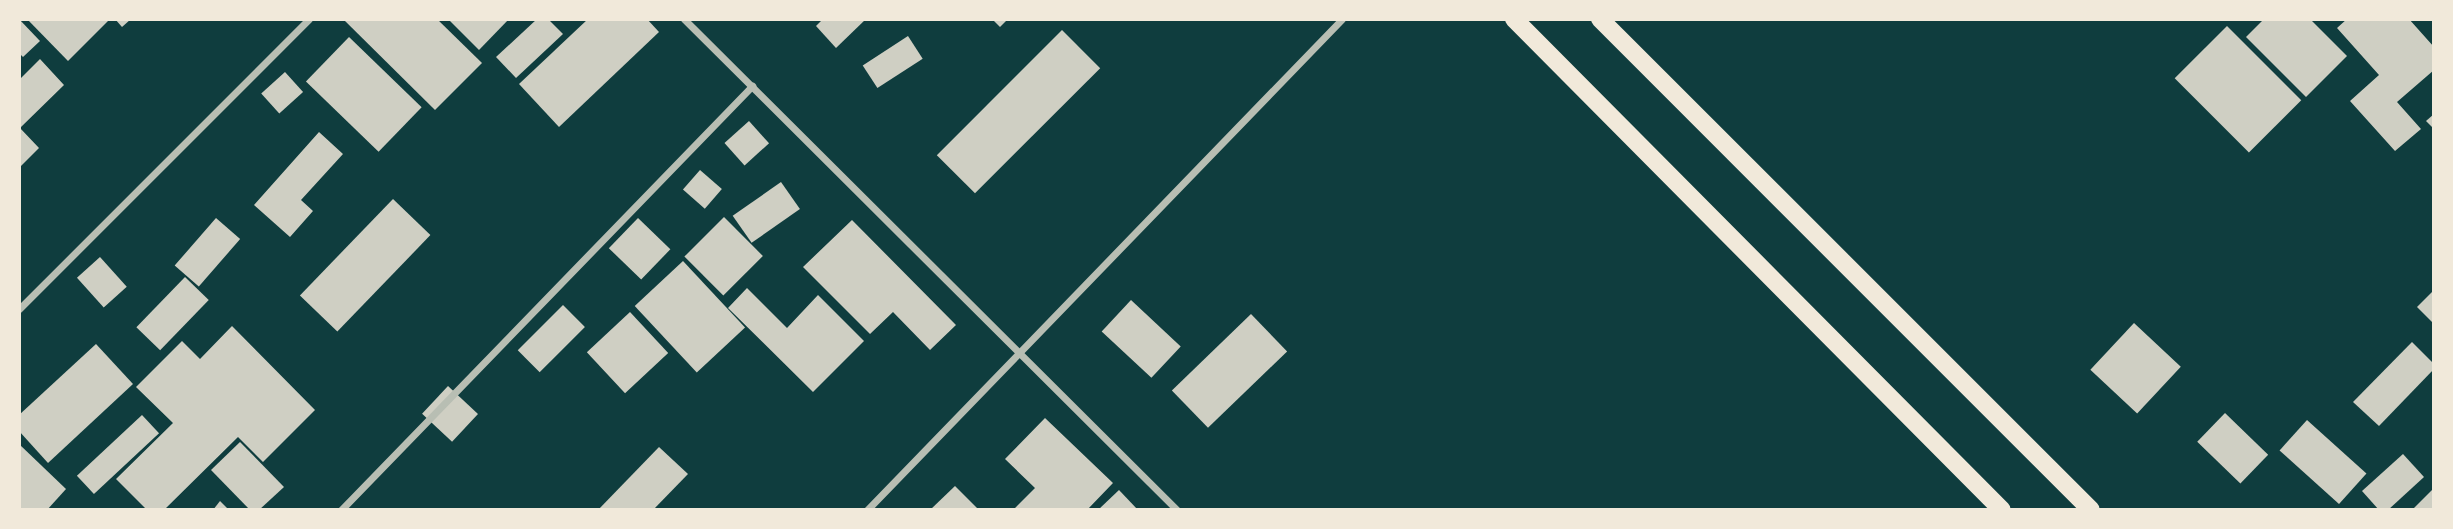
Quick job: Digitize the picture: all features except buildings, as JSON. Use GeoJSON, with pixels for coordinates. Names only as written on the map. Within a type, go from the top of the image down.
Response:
{"type":"FeatureCollection","features":[{"type":"Feature","properties":{"kind":"main road"},"geometry":{"type":"LineString","coordinates":[[1514,19],[2002,510]]}},
{"type":"Feature","properties":{"kind":"main road"},"geometry":{"type":"LineString","coordinates":[[1600,19],[2091,510]]}},
{"type":"Feature","properties":{"kind":"street"},"geometry":{"type":"LineString","coordinates":[[19,309],[309,19]]}},
{"type":"Feature","properties":{"kind":"street"},"geometry":{"type":"LineString","coordinates":[[684,19],[1019,356],[1177,510]]}},
{"type":"Feature","properties":{"kind":"street"},"geometry":{"type":"LineString","coordinates":[[867,510],[1019,356],[1342,19]]}},
{"type":"Feature","properties":{"kind":"street"},"geometry":{"type":"LineString","coordinates":[[341,510],[752,86]]}}]}
